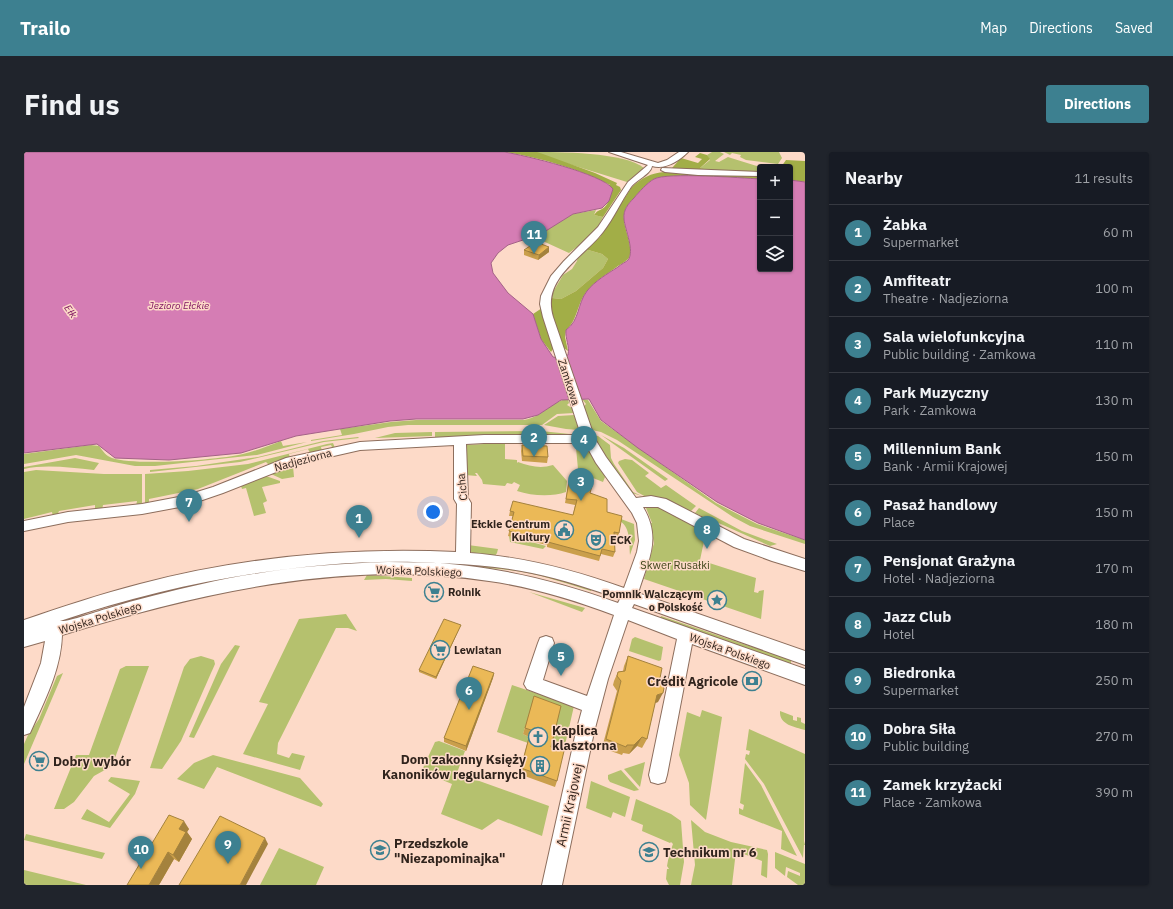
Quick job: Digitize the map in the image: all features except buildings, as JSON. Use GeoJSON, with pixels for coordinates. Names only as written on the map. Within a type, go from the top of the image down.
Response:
{"type":"FeatureCollection","features":[{"type":"Feature","properties":{"kind":"street"},"geometry":{"type":"LineString","coordinates":[[612,152],[657,167],[698,173],[757,174]]}},
{"type":"Feature","properties":{"kind":"street","name":"Zamkowa"},"geometry":{"type":"LineString","coordinates":[[623,612],[644,552],[646,541],[644,523],[632,502],[601,460],[589,439],[545,305],[549,290],[573,255],[596,234],[629,185],[635,179],[657,167],[673,163],[682,154]]}},
{"type":"Feature","properties":{"kind":"street","name":"Nadjeziorna"},"geometry":{"type":"LineString","coordinates":[[24,526],[68,517],[142,509],[185,501],[218,490],[291,461],[360,446],[460,441],[589,439]]}},
{"type":"Feature","properties":{"kind":"street","name":"Cicha"},"geometry":{"type":"LineString","coordinates":[[460,441],[461,499],[464,504],[464,558]]}},
{"type":"Feature","properties":{"kind":"street"},"geometry":{"type":"LineString","coordinates":[[632,502],[651,501],[661,503],[739,543],[759,551],[805,565]]}},
{"type":"Feature","properties":{"kind":"street","name":"Wojska Polskiego"},"geometry":{"type":"LineString","coordinates":[[24,640],[53,624],[140,590],[246,568],[300,561],[369,557],[464,558],[533,567],[574,578],[805,658]]}},
{"type":"Feature","properties":{"kind":"street","name":"Wojska Polskiego"},"geometry":{"type":"LineString","coordinates":[[24,627],[53,624],[134,607],[207,589],[296,575],[373,570],[443,571],[503,577],[562,591],[805,677]]}},
{"type":"Feature","properties":{"kind":"street","name":"Armii Krajowej"},"geometry":{"type":"LineString","coordinates":[[552,885],[584,732],[623,612]]}},
{"type":"Feature","properties":{"kind":"street"},"geometry":{"type":"LineString","coordinates":[[24,727],[51,661],[54,644],[53,624]]}},
{"type":"Feature","properties":{"kind":"street"},"geometry":{"type":"LineString","coordinates":[[658,775],[686,635]]}},
{"type":"Feature","properties":{"kind":"street"},"geometry":{"type":"LineString","coordinates":[[546,643],[533,684],[592,706]]}},
{"type":"Feature","properties":{"kind":"green space"},"geometry":{"type":"Polygon","coordinates":[[[504,152],[537,152],[595,173],[617,183],[616,185],[620,187],[621,190],[603,217],[594,215],[607,204],[610,185],[558,164],[504,152]]]}},
{"type":"Feature","properties":{"kind":"green space"},"geometry":{"type":"Polygon","coordinates":[[[530,152],[573,153],[607,156],[635,163],[644,168],[627,182],[530,152]]]}},
{"type":"Feature","properties":{"kind":"green space"},"geometry":{"type":"Polygon","coordinates":[[[712,152],[720,152],[724,154],[715,161],[719,162],[728,157],[757,166],[757,174],[713,173],[700,168],[710,160],[707,155],[712,152]]]}},
{"type":"Feature","properties":{"kind":"green space"},"geometry":{"type":"Polygon","coordinates":[[[724,152],[779,152],[782,158],[778,164],[746,160],[740,157],[741,155],[732,153],[730,155],[724,152]]]}},
{"type":"Feature","properties":{"kind":"green space"},"geometry":{"type":"Polygon","coordinates":[[[700,153],[707,155],[710,159],[700,168],[712,171],[673,170],[672,168],[681,158],[698,163],[702,159],[695,157],[700,153]]]}},
{"type":"Feature","properties":{"kind":"green space"},"geometry":{"type":"Polygon","coordinates":[[[786,160],[805,161],[805,182],[793,180],[793,164],[783,164],[786,160]]]}},
{"type":"Feature","properties":{"kind":"green space"},"geometry":{"type":"Polygon","coordinates":[[[665,172],[757,175],[757,179],[673,176],[654,179],[649,183],[626,207],[624,213],[624,224],[630,245],[630,255],[628,259],[597,281],[590,287],[584,296],[573,321],[566,330],[565,337],[568,351],[564,348],[553,349],[551,352],[541,339],[533,314],[551,302],[552,298],[561,299],[576,291],[603,268],[608,259],[602,254],[585,249],[600,237],[631,188],[639,181],[655,174],[665,172]]]}},
{"type":"Feature","properties":{"kind":"green space"},"geometry":{"type":"Polygon","coordinates":[[[596,210],[594,215],[603,217],[597,228],[588,238],[569,253],[534,237],[573,214],[596,210]]]}},
{"type":"Feature","properties":{"kind":"green space"},"geometry":{"type":"Polygon","coordinates":[[[585,249],[602,254],[608,259],[603,268],[576,291],[561,299],[552,298],[553,292],[563,275],[572,269],[578,256],[585,249]]]}},
{"type":"Feature","properties":{"kind":"green space"},"geometry":{"type":"Polygon","coordinates":[[[568,399],[569,403],[567,405],[572,408],[574,413],[557,414],[542,425],[408,425],[388,427],[311,441],[342,435],[340,429],[391,422],[416,420],[524,420],[536,416],[562,400],[568,399]]]}},
{"type":"Feature","properties":{"kind":"green space"},"geometry":{"type":"Polygon","coordinates":[[[582,399],[588,400],[601,421],[716,503],[757,524],[805,540],[805,544],[750,526],[733,517],[617,440],[601,432],[592,430],[583,407],[586,404],[582,399]]]}},
{"type":"Feature","properties":{"kind":"green space"},"geometry":{"type":"Polygon","coordinates":[[[574,415],[579,430],[544,425],[558,416],[574,415]]]}},
{"type":"Feature","properties":{"kind":"green space"},"geometry":{"type":"Polygon","coordinates":[[[541,431],[570,434],[571,437],[435,440],[435,432],[541,431]]]}},
{"type":"Feature","properties":{"kind":"green space"},"geometry":{"type":"Polygon","coordinates":[[[432,432],[432,436],[375,438],[395,433],[432,432]]]}},
{"type":"Feature","properties":{"kind":"green space"},"geometry":{"type":"Polygon","coordinates":[[[593,435],[598,436],[610,445],[611,458],[614,464],[633,492],[642,496],[632,493],[605,455],[593,435]]]}},
{"type":"Feature","properties":{"kind":"green space"},"geometry":{"type":"Polygon","coordinates":[[[601,435],[624,448],[668,479],[665,481],[601,435]]]}},
{"type":"Feature","properties":{"kind":"green space"},"geometry":{"type":"Polygon","coordinates":[[[359,438],[324,442],[240,462],[150,472],[150,470],[196,466],[258,457],[323,441],[359,438]]]}},
{"type":"Feature","properties":{"kind":"green space"},"geometry":{"type":"Polygon","coordinates":[[[281,441],[283,446],[307,442],[257,455],[155,466],[135,466],[76,455],[24,464],[24,454],[91,445],[99,446],[106,455],[112,458],[139,462],[157,462],[197,460],[243,454],[281,441]]]}},
{"type":"Feature","properties":{"kind":"green space"},"geometry":{"type":"Polygon","coordinates":[[[333,443],[335,448],[333,449],[331,445],[321,447],[322,451],[310,453],[308,449],[289,454],[290,458],[270,466],[266,462],[198,489],[149,499],[149,505],[145,505],[145,474],[248,464],[327,444],[333,443]]]}},
{"type":"Feature","properties":{"kind":"green space"},"geometry":{"type":"Polygon","coordinates":[[[505,443],[505,459],[517,460],[517,463],[535,466],[544,467],[553,465],[567,481],[566,492],[548,495],[529,494],[517,491],[520,485],[514,482],[512,484],[507,483],[505,486],[483,484],[477,473],[475,473],[477,476],[465,475],[465,445],[505,443]]]}},
{"type":"Feature","properties":{"kind":"green space"},"geometry":{"type":"Polygon","coordinates":[[[578,444],[586,447],[604,474],[605,477],[603,482],[578,469],[576,448],[578,444]]]}},
{"type":"Feature","properties":{"kind":"green space"},"geometry":{"type":"Polygon","coordinates":[[[75,458],[99,463],[94,470],[68,467],[24,469],[24,467],[75,458]]]}},
{"type":"Feature","properties":{"kind":"green space"},"geometry":{"type":"Polygon","coordinates":[[[625,459],[632,460],[649,473],[645,476],[661,488],[666,485],[696,506],[689,513],[648,498],[637,492],[618,463],[619,461],[625,459]]]}},
{"type":"Feature","properties":{"kind":"green space"},"geometry":{"type":"Polygon","coordinates":[[[293,466],[294,477],[282,479],[271,474],[293,466]]]}},
{"type":"Feature","properties":{"kind":"green space"},"geometry":{"type":"Polygon","coordinates":[[[36,470],[104,474],[142,474],[142,506],[136,506],[137,501],[103,505],[102,510],[95,511],[95,505],[59,511],[57,516],[53,517],[52,512],[24,519],[24,472],[36,470]]]}},
{"type":"Feature","properties":{"kind":"green space"},"geometry":{"type":"Polygon","coordinates":[[[266,476],[280,481],[280,483],[262,487],[267,501],[263,503],[266,513],[254,516],[246,488],[242,489],[241,486],[266,476]]]}},
{"type":"Feature","properties":{"kind":"green space","name":"Skwer Rusałki"},"geometry":{"type":"Polygon","coordinates":[[[648,506],[658,507],[706,532],[700,560],[756,578],[754,592],[758,593],[759,591],[764,590],[761,619],[644,579],[654,543],[650,523],[652,523],[646,508],[648,506]]]}},
{"type":"Feature","properties":{"kind":"green space"},"geometry":{"type":"Polygon","coordinates":[[[699,508],[742,531],[777,544],[770,546],[714,521],[712,523],[699,519],[701,516],[695,513],[699,508]]]}},
{"type":"Feature","properties":{"kind":"green space"},"geometry":{"type":"Polygon","coordinates":[[[621,519],[634,524],[635,540],[630,555],[628,532],[624,524],[620,521],[621,519]]]}},
{"type":"Feature","properties":{"kind":"green space"},"geometry":{"type":"Polygon","coordinates":[[[509,536],[546,546],[543,549],[510,542],[509,536]]]}},
{"type":"Feature","properties":{"kind":"green space"},"geometry":{"type":"Polygon","coordinates":[[[468,545],[498,549],[495,556],[468,552],[468,545]]]}},
{"type":"Feature","properties":{"kind":"green space"},"geometry":{"type":"Polygon","coordinates":[[[357,561],[466,563],[525,570],[592,588],[591,591],[519,571],[452,566],[357,566],[357,561]]]}},
{"type":"Feature","properties":{"kind":"green space"},"geometry":{"type":"Polygon","coordinates":[[[367,575],[412,578],[412,581],[386,579],[364,580],[367,575]]]}},
{"type":"Feature","properties":{"kind":"green space"},"geometry":{"type":"Polygon","coordinates":[[[529,592],[585,608],[582,612],[529,592]]]}},
{"type":"Feature","properties":{"kind":"green space"},"geometry":{"type":"Polygon","coordinates":[[[346,614],[357,631],[348,628],[336,628],[278,743],[277,754],[289,758],[292,753],[305,756],[300,770],[243,754],[268,704],[259,702],[299,619],[346,614]]]}},
{"type":"Feature","properties":{"kind":"green space"},"geometry":{"type":"Polygon","coordinates":[[[661,616],[791,659],[791,666],[660,620],[661,616]]]}},
{"type":"Feature","properties":{"kind":"green space"},"geometry":{"type":"Polygon","coordinates":[[[635,637],[663,647],[661,660],[659,661],[629,651],[632,639],[635,637]]]}},
{"type":"Feature","properties":{"kind":"green space"},"geometry":{"type":"Polygon","coordinates":[[[235,645],[240,646],[194,738],[189,737],[221,664],[235,645]]]}},
{"type":"Feature","properties":{"kind":"green space"},"geometry":{"type":"Polygon","coordinates":[[[201,656],[214,660],[215,664],[181,741],[162,769],[150,768],[184,667],[190,659],[201,656]]]}},
{"type":"Feature","properties":{"kind":"green space"},"geometry":{"type":"Polygon","coordinates":[[[126,666],[149,666],[112,766],[94,776],[74,802],[64,809],[54,809],[76,755],[89,755],[120,669],[126,666]]]}},
{"type":"Feature","properties":{"kind":"green space"},"geometry":{"type":"Polygon","coordinates":[[[63,673],[24,764],[24,744],[28,735],[39,719],[57,676],[63,673]]]}},
{"type":"Feature","properties":{"kind":"green space"},"geometry":{"type":"Polygon","coordinates":[[[512,685],[574,706],[562,758],[549,753],[532,704],[523,734],[529,737],[528,743],[497,732],[512,685]]]}},
{"type":"Feature","properties":{"kind":"green space"},"geometry":{"type":"Polygon","coordinates":[[[702,710],[722,717],[706,820],[690,805],[689,783],[679,755],[687,712],[700,717],[702,710]]]}},
{"type":"Feature","properties":{"kind":"green space"},"geometry":{"type":"Polygon","coordinates":[[[780,711],[793,716],[793,720],[797,721],[797,717],[801,718],[801,722],[805,724],[805,730],[788,725],[780,716],[780,711]]]}},
{"type":"Feature","properties":{"kind":"green space"},"geometry":{"type":"Polygon","coordinates":[[[749,729],[805,754],[805,845],[803,858],[764,784],[745,759],[746,754],[749,755],[750,751],[746,750],[749,729]]]}},
{"type":"Feature","properties":{"kind":"green space"},"geometry":{"type":"Polygon","coordinates":[[[439,741],[465,751],[457,773],[549,806],[542,836],[498,819],[482,830],[441,814],[452,784],[428,774],[423,768],[435,742],[439,741]]]}},
{"type":"Feature","properties":{"kind":"green space"},"geometry":{"type":"Polygon","coordinates":[[[213,755],[300,778],[323,804],[321,807],[217,767],[204,789],[177,779],[194,763],[213,755]]]}},
{"type":"Feature","properties":{"kind":"green space"},"geometry":{"type":"Polygon","coordinates":[[[645,762],[640,787],[624,769],[645,762]]]}},
{"type":"Feature","properties":{"kind":"green space"},"geometry":{"type":"Polygon","coordinates":[[[745,763],[761,785],[797,856],[781,849],[782,831],[739,814],[739,808],[743,810],[744,805],[740,803],[745,763]]]}},
{"type":"Feature","properties":{"kind":"green space"},"geometry":{"type":"Polygon","coordinates":[[[621,770],[639,790],[634,791],[610,782],[608,775],[621,770]]]}},
{"type":"Feature","properties":{"kind":"green space"},"geometry":{"type":"Polygon","coordinates":[[[111,777],[140,781],[135,794],[110,828],[81,819],[87,809],[109,822],[130,794],[108,781],[111,777]]]}},
{"type":"Feature","properties":{"kind":"green space"},"geometry":{"type":"Polygon","coordinates":[[[591,781],[630,797],[625,817],[613,812],[611,818],[586,808],[591,781]]]}},
{"type":"Feature","properties":{"kind":"green space"},"geometry":{"type":"Polygon","coordinates":[[[636,799],[671,814],[681,821],[684,862],[680,885],[669,885],[666,879],[667,869],[669,869],[667,866],[669,855],[672,853],[670,852],[673,844],[642,831],[643,825],[631,820],[636,799]]]}},
{"type":"Feature","properties":{"kind":"green space"},"geometry":{"type":"Polygon","coordinates":[[[691,820],[705,832],[731,842],[767,850],[767,878],[761,875],[762,861],[736,851],[732,885],[691,885],[695,865],[691,820]]]}},
{"type":"Feature","properties":{"kind":"green space"},"geometry":{"type":"Polygon","coordinates":[[[26,834],[105,853],[102,859],[24,840],[26,834]]]}},
{"type":"Feature","properties":{"kind":"green space"},"geometry":{"type":"Polygon","coordinates":[[[279,848],[324,867],[316,885],[260,885],[279,848]]]}},
{"type":"Feature","properties":{"kind":"green space"},"geometry":{"type":"Polygon","coordinates":[[[775,852],[805,864],[805,885],[798,885],[787,877],[788,871],[800,876],[800,873],[786,867],[785,876],[775,868],[775,852]]]}},
{"type":"Feature","properties":{"kind":"green space"},"geometry":{"type":"Polygon","coordinates":[[[24,870],[86,885],[26,885],[24,884],[24,870]]]}},
{"type":"Feature","properties":{"kind":"water","name":"Jezioro Ełckie"},"geometry":{"type":"Polygon","coordinates":[[[24,152],[504,152],[545,161],[595,177],[613,189],[609,201],[602,208],[573,214],[541,234],[508,245],[498,253],[491,263],[493,273],[508,293],[533,314],[541,339],[553,357],[560,358],[568,355],[566,330],[574,322],[581,301],[587,291],[597,281],[628,260],[630,256],[630,246],[624,213],[626,207],[651,181],[662,177],[674,176],[757,179],[757,272],[793,272],[793,180],[805,182],[805,540],[758,523],[717,502],[638,448],[601,420],[589,399],[561,400],[538,415],[523,419],[416,419],[390,421],[296,436],[241,453],[169,460],[115,458],[97,444],[24,453],[24,152]]]}},
{"type":"Feature","properties":{"kind":"place","name":"Zamek krzyżacki"},"geometry":{"type":"Point","coordinates":[534,254]}},
{"type":"Feature","properties":{"kind":"place","name":"Amfiteatr"},"geometry":{"type":"Point","coordinates":[534,457]}},
{"type":"Feature","properties":{"kind":"place","name":"Park Muzyczny"},"geometry":{"type":"Point","coordinates":[584,459]}},
{"type":"Feature","properties":{"kind":"place","name":"Sala wielofunkcyjna"},"geometry":{"type":"Point","coordinates":[581,501]}},
{"type":"Feature","properties":{"kind":"place","name":"Pensjonat Grażyna"},"geometry":{"type":"Point","coordinates":[189,522]}},
{"type":"Feature","properties":{"kind":"place","name":"Ełckie Centrum Kultury"},"geometry":{"type":"Point","coordinates":[564,530]}},
{"type":"Feature","properties":{"kind":"place","name":"Żabka"},"geometry":{"type":"Point","coordinates":[359,538]}},
{"type":"Feature","properties":{"kind":"place","name":"ECK"},"geometry":{"type":"Point","coordinates":[596,540]}},
{"type":"Feature","properties":{"kind":"place","name":"Jazz Club"},"geometry":{"type":"Point","coordinates":[707,549]}},
{"type":"Feature","properties":{"kind":"place","name":"Rolnik"},"geometry":{"type":"Point","coordinates":[434,592]}},
{"type":"Feature","properties":{"kind":"place","name":"Pomnik Walczącym o Polskość"},"geometry":{"type":"Point","coordinates":[717,600]}},
{"type":"Feature","properties":{"kind":"place","name":"Lewiatan"},"geometry":{"type":"Point","coordinates":[440,650]}},
{"type":"Feature","properties":{"kind":"place","name":"Millennium Bank"},"geometry":{"type":"Point","coordinates":[561,676]}},
{"type":"Feature","properties":{"kind":"place","name":"Crédit Agricole"},"geometry":{"type":"Point","coordinates":[752,681]}},
{"type":"Feature","properties":{"kind":"place","name":"Pasaż handlowy"},"geometry":{"type":"Point","coordinates":[469,710]}},
{"type":"Feature","properties":{"kind":"place","name":"Kaplica klasztorna"},"geometry":{"type":"Point","coordinates":[538,737]}},
{"type":"Feature","properties":{"kind":"place","name":"Dobry wybór"},"geometry":{"type":"Point","coordinates":[39,761]}},
{"type":"Feature","properties":{"kind":"place","name":"Dom zakonny Księży Kanoników regularnych"},"geometry":{"type":"Point","coordinates":[540,766]}},
{"type":"Feature","properties":{"kind":"place","name":"Przedszkole \"Niezapominajka\""},"geometry":{"type":"Point","coordinates":[380,850]}},
{"type":"Feature","properties":{"kind":"place","name":"Technikum nr 6"},"geometry":{"type":"Point","coordinates":[649,852]}},
{"type":"Feature","properties":{"kind":"place","name":"Biedronka"},"geometry":{"type":"Point","coordinates":[228,864]}},
{"type":"Feature","properties":{"kind":"place","name":"Dobra Siła"},"geometry":{"type":"Point","coordinates":[141,869]}},
{"type":"Feature","properties":{"kind":"water label","name":"Ełk"},"geometry":{"type":"Point","coordinates":[71,311]}}]}
